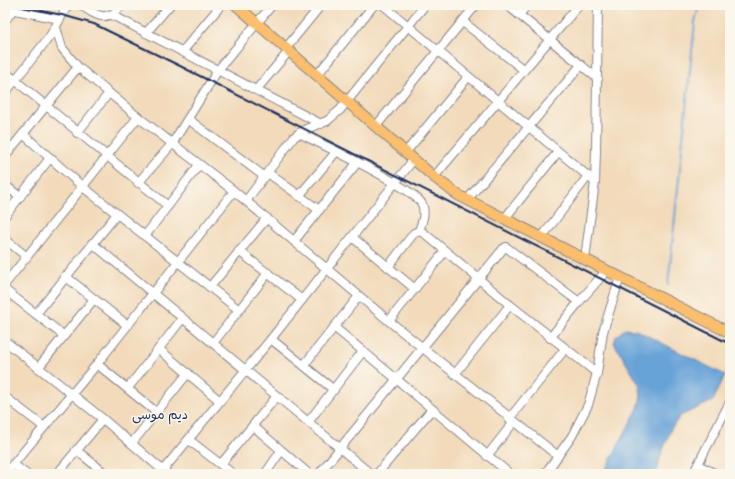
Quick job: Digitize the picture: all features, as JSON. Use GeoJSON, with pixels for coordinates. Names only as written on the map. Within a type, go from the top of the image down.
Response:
{"type":"FeatureCollection","features":[{"type":"Feature","properties":{"kind":"main road"},"geometry":{"type":"LineString","coordinates":[[236,5],[434,177],[467,200],[730,332]]}},
{"type":"Feature","properties":{"kind":"street"},"geometry":{"type":"LineString","coordinates":[[5,93],[56,27],[68,5]]}},
{"type":"Feature","properties":{"kind":"street"},"geometry":{"type":"LineString","coordinates":[[81,5],[94,14],[103,17],[112,15],[122,5]]}},
{"type":"Feature","properties":{"kind":"street"},"geometry":{"type":"LineString","coordinates":[[146,33],[170,5]]}},
{"type":"Feature","properties":{"kind":"street"},"geometry":{"type":"LineString","coordinates":[[182,52],[220,5]]}},
{"type":"Feature","properties":{"kind":"street"},"geometry":{"type":"LineString","coordinates":[[138,183],[172,144],[218,70],[272,5]]}},
{"type":"Feature","properties":{"kind":"street"},"geometry":{"type":"LineString","coordinates":[[256,90],[322,5]]}},
{"type":"Feature","properties":{"kind":"street"},"geometry":{"type":"LineString","coordinates":[[317,75],[374,5]]}},
{"type":"Feature","properties":{"kind":"street"},"geometry":{"type":"LineString","coordinates":[[383,5],[595,182]]}},
{"type":"Feature","properties":{"kind":"street"},"geometry":{"type":"LineString","coordinates":[[246,201],[294,137],[299,133],[321,124],[334,116],[348,102],[425,5]]}},
{"type":"Feature","properties":{"kind":"street"},"geometry":{"type":"LineString","coordinates":[[376,126],[476,5]]}},
{"type":"Feature","properties":{"kind":"street"},"geometry":{"type":"LineString","coordinates":[[506,5],[598,79]]}},
{"type":"Feature","properties":{"kind":"street"},"geometry":{"type":"LineString","coordinates":[[519,15],[527,5]]}},
{"type":"Feature","properties":{"kind":"street"},"geometry":{"type":"LineString","coordinates":[[434,177],[579,5]]}},
{"type":"Feature","properties":{"kind":"street"},"geometry":{"type":"LineString","coordinates":[[585,259],[595,182],[598,79],[598,5]]}},
{"type":"Feature","properties":{"kind":"street"},"geometry":{"type":"LineString","coordinates":[[5,8],[14,8],[60,19]]}},
{"type":"Feature","properties":{"kind":"street"},"geometry":{"type":"LineString","coordinates":[[5,21],[14,8]]}},
{"type":"Feature","properties":{"kind":"street"},"geometry":{"type":"LineString","coordinates":[[112,15],[321,124]]}},
{"type":"Feature","properties":{"kind":"street"},"geometry":{"type":"LineString","coordinates":[[463,22],[524,70]]}},
{"type":"Feature","properties":{"kind":"street"},"geometry":{"type":"LineString","coordinates":[[56,27],[62,48],[78,67],[138,117],[246,201],[511,421],[558,456]]}},
{"type":"Feature","properties":{"kind":"street"},"geometry":{"type":"LineString","coordinates":[[467,200],[581,65]]}},
{"type":"Feature","properties":{"kind":"street"},"geometry":{"type":"LineString","coordinates":[[5,156],[78,67]]}},
{"type":"Feature","properties":{"kind":"street"},"geometry":{"type":"LineString","coordinates":[[5,72],[77,133],[108,156],[138,183],[168,206]]}},
{"type":"Feature","properties":{"kind":"street"},"geometry":{"type":"LineString","coordinates":[[6,345],[103,419],[132,443],[164,473],[395,183],[410,156],[468,77]]}},
{"type":"Feature","properties":{"kind":"street"},"geometry":{"type":"LineString","coordinates":[[77,133],[109,93]]}},
{"type":"Feature","properties":{"kind":"street"},"geometry":{"type":"LineString","coordinates":[[5,284],[138,117]]}},
{"type":"Feature","properties":{"kind":"street"},"geometry":{"type":"LineString","coordinates":[[188,119],[266,175],[300,196],[319,210]]}},
{"type":"Feature","properties":{"kind":"street"},"geometry":{"type":"LineString","coordinates":[[299,133],[395,183],[416,196],[423,205],[424,217],[419,231],[414,233],[388,267]]}},
{"type":"Feature","properties":{"kind":"street"},"geometry":{"type":"LineString","coordinates":[[23,134],[117,214],[239,310]]}},
{"type":"Feature","properties":{"kind":"street"},"geometry":{"type":"LineString","coordinates":[[300,196],[336,152]]}},
{"type":"Feature","properties":{"kind":"street"},"geometry":{"type":"LineString","coordinates":[[505,218],[558,152]]}},
{"type":"Feature","properties":{"kind":"street"},"geometry":{"type":"LineString","coordinates":[[5,216],[50,158]]}},
{"type":"Feature","properties":{"kind":"street"},"geometry":{"type":"LineString","coordinates":[[294,241],[357,163]]}},
{"type":"Feature","properties":{"kind":"street"},"geometry":{"type":"LineString","coordinates":[[145,236],[199,165]]}},
{"type":"Feature","properties":{"kind":"street"},"geometry":{"type":"LineString","coordinates":[[542,237],[588,176]]}},
{"type":"Feature","properties":{"kind":"street"},"geometry":{"type":"LineString","coordinates":[[5,185],[20,197]]}},
{"type":"Feature","properties":{"kind":"street"},"geometry":{"type":"LineString","coordinates":[[5,474],[97,364],[234,192]]}},
{"type":"Feature","properties":{"kind":"street"},"geometry":{"type":"LineString","coordinates":[[36,314],[65,276],[117,214]]}},
{"type":"Feature","properties":{"kind":"street"},"geometry":{"type":"LineString","coordinates":[[210,288],[238,251],[266,218]]}},
{"type":"Feature","properties":{"kind":"street"},"geometry":{"type":"LineString","coordinates":[[419,231],[565,350],[597,373]]}},
{"type":"Feature","properties":{"kind":"street"},"geometry":{"type":"LineString","coordinates":[[352,238],[415,289]]}},
{"type":"Feature","properties":{"kind":"street"},"geometry":{"type":"LineString","coordinates":[[5,239],[27,256]]}},
{"type":"Feature","properties":{"kind":"street"},"geometry":{"type":"LineString","coordinates":[[92,243],[182,319],[309,421],[371,474]]}},
{"type":"Feature","properties":{"kind":"street"},"geometry":{"type":"LineString","coordinates":[[319,474],[506,247],[579,302]]}},
{"type":"Feature","properties":{"kind":"street"},"geometry":{"type":"LineString","coordinates":[[238,251],[302,300]]}},
{"type":"Feature","properties":{"kind":"street"},"geometry":{"type":"LineString","coordinates":[[389,321],[445,251]]}},
{"type":"Feature","properties":{"kind":"street"},"geometry":{"type":"LineString","coordinates":[[550,338],[607,270]]}},
{"type":"Feature","properties":{"kind":"street"},"geometry":{"type":"LineString","coordinates":[[213,343],[268,273]]}},
{"type":"Feature","properties":{"kind":"street"},"geometry":{"type":"LineString","coordinates":[[65,276],[127,325]]}},
{"type":"Feature","properties":{"kind":"street"},"geometry":{"type":"LineString","coordinates":[[544,474],[572,436],[582,419],[592,393],[597,373],[603,332],[620,277]]}},
{"type":"Feature","properties":{"kind":"street"},"geometry":{"type":"LineString","coordinates":[[5,290],[63,335]]}},
{"type":"Feature","properties":{"kind":"street"},"geometry":{"type":"LineString","coordinates":[[304,365],[359,296]]}},
{"type":"Feature","properties":{"kind":"street"},"geometry":{"type":"LineString","coordinates":[[38,368],[63,335],[94,299]]}},
{"type":"Feature","properties":{"kind":"street"},"geometry":{"type":"LineString","coordinates":[[455,374],[510,306]]}},
{"type":"Feature","properties":{"kind":"street"},"geometry":{"type":"LineString","coordinates":[[128,388],[182,319]]}},
{"type":"Feature","properties":{"kind":"street"},"geometry":{"type":"LineString","coordinates":[[334,327],[510,474]]}},
{"type":"Feature","properties":{"kind":"street"},"geometry":{"type":"LineString","coordinates":[[271,339],[334,390]]}},
{"type":"Feature","properties":{"kind":"street"},"geometry":{"type":"LineString","coordinates":[[159,349],[220,401]]}},
{"type":"Feature","properties":{"kind":"street"},"geometry":{"type":"LineString","coordinates":[[487,456],[511,421],[565,350]]}},
{"type":"Feature","properties":{"kind":"street"},"geometry":{"type":"LineString","coordinates":[[309,421],[363,351]]}},
{"type":"Feature","properties":{"kind":"street"},"geometry":{"type":"LineString","coordinates":[[97,364],[156,412]]}},
{"type":"Feature","properties":{"kind":"street"},"geometry":{"type":"LineString","coordinates":[[132,443],[188,373]]}},
{"type":"Feature","properties":{"kind":"street"},"geometry":{"type":"LineString","coordinates":[[221,464],[277,396]]}},
{"type":"Feature","properties":{"kind":"street"},"geometry":{"type":"LineString","coordinates":[[6,401],[44,427]]}},
{"type":"Feature","properties":{"kind":"street"},"geometry":{"type":"LineString","coordinates":[[693,474],[730,402]]}},
{"type":"Feature","properties":{"kind":"street"},"geometry":{"type":"LineString","coordinates":[[377,474],[432,409]]}},
{"type":"Feature","properties":{"kind":"street"},"geometry":{"type":"LineString","coordinates":[[57,474],[103,419]]}},
{"type":"Feature","properties":{"kind":"street"},"geometry":{"type":"LineString","coordinates":[[252,426],[310,474]]}},
{"type":"Feature","properties":{"kind":"street"},"geometry":{"type":"LineString","coordinates":[[189,440],[233,474]]}},
{"type":"Feature","properties":{"kind":"street"},"geometry":{"type":"LineString","coordinates":[[76,450],[106,474]]}},
{"type":"Feature","properties":{"kind":"street"},"geometry":{"type":"LineString","coordinates":[[265,474],[282,451]]}},
{"type":"Feature","properties":{"kind":"street"},"geometry":{"type":"LineString","coordinates":[[13,464],[26,474]]}},
{"type":"Feature","properties":{"kind":"street"},"geometry":{"type":"LineString","coordinates":[[698,465],[716,474]]}},
{"type":"Feature","properties":{"kind":"water"},"geometry":{"type":"Polygon","coordinates":[[[625,329],[636,330],[725,375],[713,401],[680,416],[671,429],[660,458],[657,474],[603,474],[638,408],[641,397],[640,386],[614,343],[616,336],[625,329]]]}},
{"type":"Feature","properties":{"kind":"waterway"},"geometry":{"type":"LineString","coordinates":[[668,285],[695,22],[699,5]]}},
{"type":"Feature","properties":{"kind":"railway"},"geometry":{"type":"LineString","coordinates":[[12,5],[62,15],[94,24],[730,344]]}},
{"type":"Feature","properties":{"kind":"district","name":"ديم موسى"},"geometry":{"type":"Point","coordinates":[160,414]}}]}
